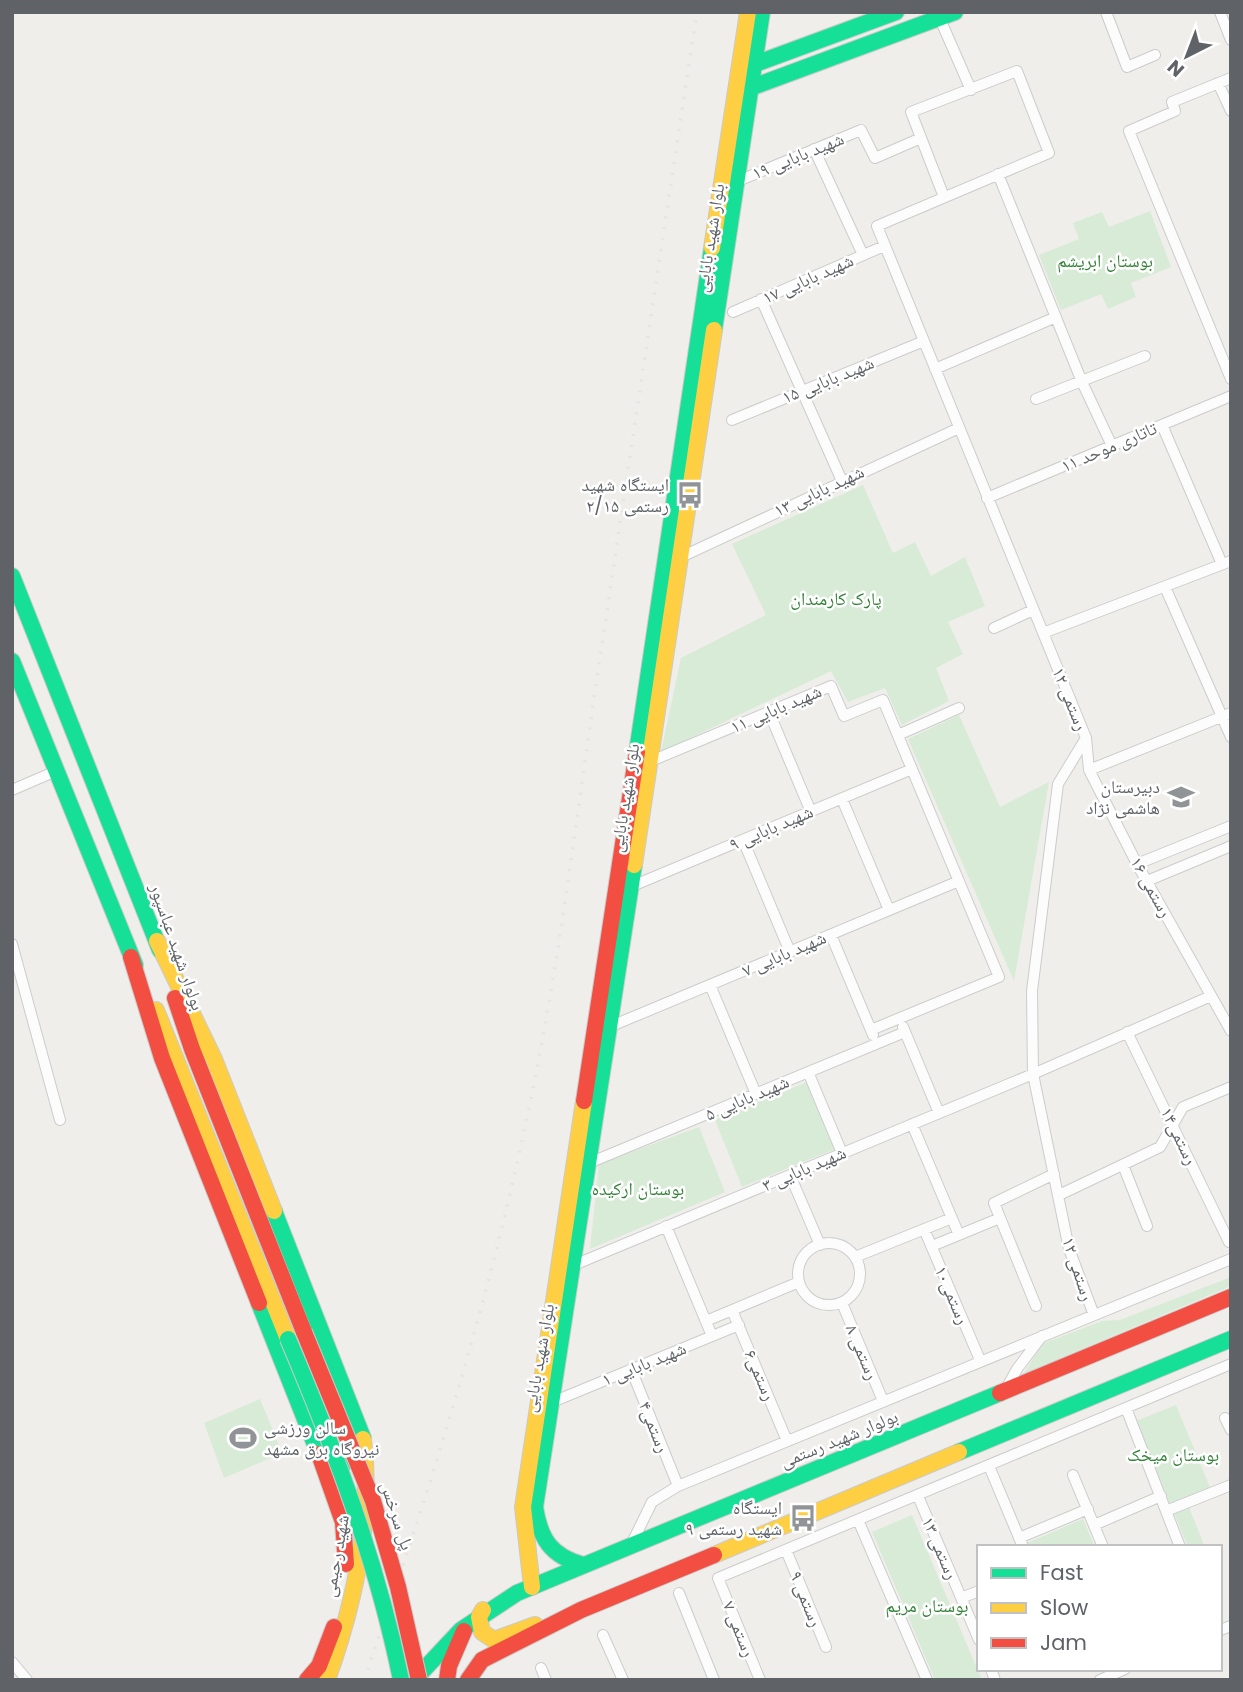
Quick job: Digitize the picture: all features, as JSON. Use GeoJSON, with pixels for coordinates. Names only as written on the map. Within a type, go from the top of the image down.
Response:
{"type":"FeatureCollection","features":[{"type":"Feature","properties":{"kind":"main road","name":"بلوار شهید بابایی"},"geometry":{"type":"LineString","coordinates":[[583,1565],[565,1561],[538,1532],[535,1507],[738,181],[748,12]]}},
{"type":"Feature","properties":{"kind":"main road","name":"بلوار شهید بابایی"},"geometry":{"type":"LineString","coordinates":[[532,1587],[533,1559],[525,1538],[523,1507],[745,76],[762,12]]}},
{"type":"Feature","properties":{"kind":"main road"},"geometry":{"type":"LineString","coordinates":[[745,76],[895,12]]}},
{"type":"Feature","properties":{"kind":"main road"},"geometry":{"type":"LineString","coordinates":[[745,76],[944,14]]}},
{"type":"Feature","properties":{"kind":"main road","name":"بولوار شهید عباسپور"},"geometry":{"type":"LineString","coordinates":[[12,576],[157,941],[192,1049],[304,1332]]}},
{"type":"Feature","properties":{"kind":"main road"},"geometry":{"type":"LineString","coordinates":[[12,661],[131,957]]}},
{"type":"Feature","properties":{"kind":"main road","name":"شهید رحیمی"},"geometry":{"type":"LineString","coordinates":[[157,941],[214,1059],[363,1438],[368,1460],[363,1519],[341,1638],[327,1680]]}},
{"type":"Feature","properties":{"kind":"main road","name":"شهید رحیمی"},"geometry":{"type":"LineString","coordinates":[[131,957],[162,1058],[339,1507],[348,1544],[332,1636],[318,1666],[307,1680]]}},
{"type":"Feature","properties":{"kind":"main road","name":"پل سرخس"},"geometry":{"type":"LineString","coordinates":[[131,957],[175,1052],[288,1339],[340,1461],[372,1552],[401,1680]]}},
{"type":"Feature","properties":{"kind":"main road","name":"بولوار شهید رستمی"},"geometry":{"type":"LineString","coordinates":[[416,1680],[431,1658],[483,1610],[583,1565],[1231,1297]]}},
{"type":"Feature","properties":{"kind":"main road","name":"پل سرخس"},"geometry":{"type":"LineString","coordinates":[[304,1332],[373,1501],[398,1587],[416,1680]]}},
{"type":"Feature","properties":{"kind":"main road"},"geometry":{"type":"LineString","coordinates":[[483,1610],[479,1625],[481,1632],[495,1640],[581,1610],[1231,1339]]}},
{"type":"Feature","properties":{"kind":"main road"},"geometry":{"type":"LineString","coordinates":[[318,1452],[328,1462],[344,1464],[358,1455],[363,1438]]}},
{"type":"Feature","properties":{"kind":"main road"},"geometry":{"type":"LineString","coordinates":[[469,1676],[482,1660],[581,1610]]}},
{"type":"Feature","properties":{"kind":"main road"},"geometry":{"type":"LineString","coordinates":[[447,1680],[449,1666],[467,1625]]}},
{"type":"Feature","properties":{"kind":"street"},"geometry":{"type":"LineString","coordinates":[[1106,12],[1127,67],[1155,55]]}},
{"type":"Feature","properties":{"kind":"street"},"geometry":{"type":"LineString","coordinates":[[1220,12],[1231,40]]}},
{"type":"Feature","properties":{"kind":"street"},"geometry":{"type":"LineString","coordinates":[[944,14],[971,90]]}},
{"type":"Feature","properties":{"kind":"street"},"geometry":{"type":"LineString","coordinates":[[1017,71],[1049,153],[944,197],[921,138],[911,112],[1017,71]]}},
{"type":"Feature","properties":{"kind":"street"},"geometry":{"type":"LineString","coordinates":[[1231,78],[1172,102],[1175,111],[1129,131],[1231,379]]}},
{"type":"Feature","properties":{"kind":"street"},"geometry":{"type":"LineString","coordinates":[[1218,83],[1231,111]]}},
{"type":"Feature","properties":{"kind":"street","name":"شهید بابایی ۱۹"},"geometry":{"type":"LineString","coordinates":[[738,181],[861,130],[875,158],[921,138]]}},
{"type":"Feature","properties":{"kind":"street"},"geometry":{"type":"LineString","coordinates":[[814,149],[863,255]]}},
{"type":"Feature","properties":{"kind":"street"},"geometry":{"type":"LineString","coordinates":[[998,174],[1082,382],[1112,446]]}},
{"type":"Feature","properties":{"kind":"street","name":"رستمی ۱۲"},"geometry":{"type":"LineString","coordinates":[[944,197],[877,226],[1086,738],[1058,784],[1031,991],[1033,1074],[1069,1249],[1094,1315]]}},
{"type":"Feature","properties":{"kind":"street","name":"شهید بابایی ۱۷"},"geometry":{"type":"LineString","coordinates":[[733,312],[884,246]]}},
{"type":"Feature","properties":{"kind":"street"},"geometry":{"type":"LineString","coordinates":[[761,299],[842,481]]}},
{"type":"Feature","properties":{"kind":"street"},"geometry":{"type":"LineString","coordinates":[[935,369],[1056,317]]}},
{"type":"Feature","properties":{"kind":"street","name":"شهید بابایی ۱۵"},"geometry":{"type":"LineString","coordinates":[[732,420],[924,341]]}},
{"type":"Feature","properties":{"kind":"street"},"geometry":{"type":"LineString","coordinates":[[1036,399],[1144,356]]}},
{"type":"Feature","properties":{"kind":"street","name":"تاتاری موحد ۱۱"},"geometry":{"type":"LineString","coordinates":[[988,498],[1231,396]]}},
{"type":"Feature","properties":{"kind":"street"},"geometry":{"type":"LineString","coordinates":[[1043,633],[1227,563],[1162,425]]}},
{"type":"Feature","properties":{"kind":"street","name":"شهید بابایی ۱۳"},"geometry":{"type":"LineString","coordinates":[[681,557],[959,428]]}},
{"type":"Feature","properties":{"kind":"street"},"geometry":{"type":"LineString","coordinates":[[1165,587],[1226,715],[1231,737]]}},
{"type":"Feature","properties":{"kind":"street"},"geometry":{"type":"LineString","coordinates":[[994,628],[1033,610]]}},
{"type":"Feature","properties":{"kind":"street","name":"شهید بابایی ۱۱"},"geometry":{"type":"LineString","coordinates":[[651,761],[831,686],[844,716],[883,700],[898,735]]}},
{"type":"Feature","properties":{"kind":"street"},"geometry":{"type":"LineString","coordinates":[[871,1030],[999,977],[898,735],[959,708]]}},
{"type":"Feature","properties":{"kind":"street"},"geometry":{"type":"LineString","coordinates":[[769,712],[811,812]]}},
{"type":"Feature","properties":{"kind":"street"},"geometry":{"type":"LineString","coordinates":[[1089,770],[1226,715]]}},
{"type":"Feature","properties":{"kind":"street","name":"رستمی ۱۶"},"geometry":{"type":"LineString","coordinates":[[1086,738],[1089,770],[1147,881],[1231,1031]]}},
{"type":"Feature","properties":{"kind":"street","name":"شهید بابایی ۹"},"geometry":{"type":"LineString","coordinates":[[631,887],[912,769]]}},
{"type":"Feature","properties":{"kind":"street"},"geometry":{"type":"LineString","coordinates":[[12,790],[56,771]]}},
{"type":"Feature","properties":{"kind":"street"},"geometry":{"type":"LineString","coordinates":[[842,799],[889,910]]}},
{"type":"Feature","properties":{"kind":"street"},"geometry":{"type":"LineString","coordinates":[[1138,864],[1231,826]]}},
{"type":"Feature","properties":{"kind":"street"},"geometry":{"type":"LineString","coordinates":[[743,840],[790,952]]}},
{"type":"Feature","properties":{"kind":"street"},"geometry":{"type":"LineString","coordinates":[[1147,881],[1231,846]]}},
{"type":"Feature","properties":{"kind":"street","name":"شهید بابایی ۷"},"geometry":{"type":"LineString","coordinates":[[609,1027],[959,881]]}},
{"type":"Feature","properties":{"kind":"street"},"geometry":{"type":"LineString","coordinates":[[831,935],[877,1044]]}},
{"type":"Feature","properties":{"kind":"street"},"geometry":{"type":"LineString","coordinates":[[12,944],[60,1120]]}},
{"type":"Feature","properties":{"kind":"street"},"geometry":{"type":"LineString","coordinates":[[710,985],[756,1094]]}},
{"type":"Feature","properties":{"kind":"street","name":"شهید بابایی ۳"},"geometry":{"type":"LineString","coordinates":[[574,1265],[1033,1074],[1211,996]]}},
{"type":"Feature","properties":{"kind":"street"},"geometry":{"type":"LineString","coordinates":[[899,1018],[939,1113]]}},
{"type":"Feature","properties":{"kind":"street","name":"شهید بابایی ۵"},"geometry":{"type":"LineString","coordinates":[[589,1163],[905,1032]]}},
{"type":"Feature","properties":{"kind":"street","name":"رستمی۱۴"},"geometry":{"type":"LineString","coordinates":[[1127,1032],[1174,1123],[1229,1242]]}},
{"type":"Feature","properties":{"kind":"street"},"geometry":{"type":"LineString","coordinates":[[808,1072],[842,1153]]}},
{"type":"Feature","properties":{"kind":"street"},"geometry":{"type":"LineString","coordinates":[[1059,1195],[1160,1147],[1183,1107],[1231,1087]]}},
{"type":"Feature","properties":{"kind":"street"},"geometry":{"type":"LineString","coordinates":[[912,1124],[959,1235]]}},
{"type":"Feature","properties":{"kind":"street"},"geometry":{"type":"LineString","coordinates":[[1123,1165],[1147,1226]]}},
{"type":"Feature","properties":{"kind":"street"},"geometry":{"type":"LineString","coordinates":[[1036,1306],[994,1203],[1054,1174]]}},
{"type":"Feature","properties":{"kind":"street"},"geometry":{"type":"LineString","coordinates":[[790,1175],[820,1245]]}},
{"type":"Feature","properties":{"kind":"street"},"geometry":{"type":"LineString","coordinates":[[855,1257],[952,1218]]}},
{"type":"Feature","properties":{"kind":"street"},"geometry":{"type":"LineString","coordinates":[[932,1246],[1000,1218]]}},
{"type":"Feature","properties":{"kind":"street"},"geometry":{"type":"LineString","coordinates":[[666,1226],[712,1336]]}},
{"type":"Feature","properties":{"kind":"street","name":"رستمی۱۰"},"geometry":{"type":"LineString","coordinates":[[924,1229],[980,1360]]}},
{"type":"Feature","properties":{"kind":"street"},"geometry":{"type":"LineString","coordinates":[[820,1245],[840,1245],[855,1257],[860,1270],[859,1283],[853,1295],[842,1303],[829,1305],[816,1302],[805,1294],[800,1282],[803,1259],[820,1245]]}},
{"type":"Feature","properties":{"kind":"street"},"geometry":{"type":"LineString","coordinates":[[631,1545],[652,1502],[678,1486],[1231,1259]]}},
{"type":"Feature","properties":{"kind":"street"},"geometry":{"type":"LineString","coordinates":[[706,1321],[800,1282]]}},
{"type":"Feature","properties":{"kind":"street","name":"رستمی ۸"},"geometry":{"type":"LineString","coordinates":[[842,1303],[883,1401]]}},
{"type":"Feature","properties":{"kind":"street","name":"رستمی۶"},"geometry":{"type":"LineString","coordinates":[[732,1310],[787,1441]]}},
{"type":"Feature","properties":{"kind":"street","name":"شهید بابایی ۱"},"geometry":{"type":"LineString","coordinates":[[550,1404],[739,1325]]}},
{"type":"Feature","properties":{"kind":"street"},"geometry":{"type":"LineString","coordinates":[[1006,1391],[1017,1369],[1044,1334]]}},
{"type":"Feature","properties":{"kind":"street"},"geometry":{"type":"LineString","coordinates":[[786,1550],[1231,1364]]}},
{"type":"Feature","properties":{"kind":"street","name":"رستمی۴"},"geometry":{"type":"LineString","coordinates":[[631,1369],[678,1486]]}},
{"type":"Feature","properties":{"kind":"street"},"geometry":{"type":"LineString","coordinates":[[1126,1408],[1179,1545]]}},
{"type":"Feature","properties":{"kind":"street"},"geometry":{"type":"LineString","coordinates":[[1226,1418],[1231,1430]]}},
{"type":"Feature","properties":{"kind":"street"},"geometry":{"type":"LineString","coordinates":[[989,1465],[1021,1542],[1088,1510]]}},
{"type":"Feature","properties":{"kind":"street"},"geometry":{"type":"LineString","coordinates":[[1073,1475],[1102,1545]]}},
{"type":"Feature","properties":{"kind":"street"},"geometry":{"type":"LineString","coordinates":[[1166,1511],[1231,1485]]}},
{"type":"Feature","properties":{"kind":"street","name":"رستمی ۱۳"},"geometry":{"type":"LineString","coordinates":[[918,1496],[977,1635]]}},
{"type":"Feature","properties":{"kind":"street"},"geometry":{"type":"LineString","coordinates":[[1094,1525],[1161,1496]]}},
{"type":"Feature","properties":{"kind":"street"},"geometry":{"type":"LineString","coordinates":[[858,1520],[927,1680]]}},
{"type":"Feature","properties":{"kind":"street","name":"رستمی ۷"},"geometry":{"type":"LineString","coordinates":[[760,1680],[718,1578],[786,1550]]}},
{"type":"Feature","properties":{"kind":"street","name":"رستمی ۹"},"geometry":{"type":"LineString","coordinates":[[786,1550],[827,1647]]}},
{"type":"Feature","properties":{"kind":"street"},"geometry":{"type":"LineString","coordinates":[[961,1598],[977,1592]]}},
{"type":"Feature","properties":{"kind":"street"},"geometry":{"type":"LineString","coordinates":[[678,1593],[714,1680]]}},
{"type":"Feature","properties":{"kind":"street"},"geometry":{"type":"LineString","coordinates":[[603,1635],[623,1680]]}},
{"type":"Feature","properties":{"kind":"street"},"geometry":{"type":"LineString","coordinates":[[12,1662],[27,1680]]}},
{"type":"Feature","properties":{"kind":"street"},"geometry":{"type":"LineString","coordinates":[[541,1668],[546,1680]]}},
{"type":"Feature","properties":{"kind":"street"},"geometry":{"type":"LineString","coordinates":[[1100,1680],[1120,1671]]}},
{"type":"Feature","properties":{"kind":"green space","name":"بوستان ابریشم"},"geometry":{"type":"Polygon","coordinates":[[[1150,211],[1171,267],[1131,283],[1136,297],[1108,309],[1101,294],[1061,310],[1039,255],[1079,239],[1073,223],[1102,212],[1109,227],[1150,211]]]}},
{"type":"Feature","properties":{"kind":"green space","name":"پارک کارمندان"},"geometry":{"type":"Polygon","coordinates":[[[863,485],[893,553],[915,542],[931,576],[965,557],[985,606],[948,622],[963,654],[936,668],[949,701],[902,725],[885,688],[848,702],[831,671],[661,752],[681,658],[766,615],[732,544],[863,485]]]}},
{"type":"Feature","properties":{"kind":"green space"},"geometry":{"type":"Polygon","coordinates":[[[959,715],[1000,807],[1049,782],[1014,981],[908,739],[959,715]]]}},
{"type":"Feature","properties":{"kind":"green space","name":"بوستان ارکیده"},"geometry":{"type":"Polygon","coordinates":[[[807,1082],[835,1149],[742,1187],[715,1120],[807,1082]]]}},
{"type":"Feature","properties":{"kind":"green space","name":"بوستان ارکیده"},"geometry":{"type":"Polygon","coordinates":[[[699,1127],[725,1192],[590,1249],[599,1164],[699,1127]]]}},
{"type":"Feature","properties":{"kind":"green space"},"geometry":{"type":"Polygon","coordinates":[[[1231,1277],[1231,1286],[1024,1373],[1042,1344],[1102,1321],[1120,1320],[1231,1277]]]}},
{"type":"Feature","properties":{"kind":"green space","name":"سالن ورزشی نیروگاه برق مشهد"},"geometry":{"type":"Polygon","coordinates":[[[260,1399],[282,1453],[224,1478],[204,1423],[260,1399]]]}},
{"type":"Feature","properties":{"kind":"green space","name":"بوستان میخک"},"geometry":{"type":"Polygon","coordinates":[[[1176,1405],[1211,1490],[1186,1500],[1204,1545],[1187,1545],[1136,1421],[1176,1405]]]}},
{"type":"Feature","properties":{"kind":"green space","name":"بوستان مریم"},"geometry":{"type":"Polygon","coordinates":[[[912,1515],[982,1680],[935,1680],[872,1532],[912,1515]]]}},
{"type":"Feature","properties":{"kind":"green space"},"geometry":{"type":"Polygon","coordinates":[[[1083,1519],[1094,1545],[1028,1545],[1083,1519]]]}},
{"type":"Feature","properties":{"kind":"railway"},"geometry":{"type":"LineString","coordinates":[[364,1680],[434,1469],[476,1328],[528,1113],[564,906],[697,12]]}},
{"type":"Feature","properties":{"kind":"traffic: fast"},"geometry":{"type":"LineString","coordinates":[[714,330],[762,12]]}},
{"type":"Feature","properties":{"kind":"traffic: fast"},"geometry":{"type":"LineString","coordinates":[[747,67],[896,12]]}},
{"type":"Feature","properties":{"kind":"traffic: fast"},"geometry":{"type":"LineString","coordinates":[[744,85],[750,88],[955,12]]}},
{"type":"Feature","properties":{"kind":"traffic: fast"},"geometry":{"type":"LineString","coordinates":[[637,752],[712,248]]}},
{"type":"Feature","properties":{"kind":"traffic: fast"},"geometry":{"type":"LineString","coordinates":[[12,576],[160,950]]}},
{"type":"Feature","properties":{"kind":"traffic: fast"},"geometry":{"type":"LineString","coordinates":[[12,661],[135,965]]}},
{"type":"Feature","properties":{"kind":"traffic: fast"},"geometry":{"type":"LineString","coordinates":[[583,1565],[563,1557],[549,1545],[540,1528],[535,1507],[634,865]]}},
{"type":"Feature","properties":{"kind":"traffic: fast"},"geometry":{"type":"LineString","coordinates":[[259,1303],[318,1452],[331,1463],[348,1461],[363,1438],[274,1211]]}},
{"type":"Feature","properties":{"kind":"traffic: fast"},"geometry":{"type":"LineString","coordinates":[[288,1339],[353,1506],[380,1592],[401,1680]]}},
{"type":"Feature","properties":{"kind":"traffic: fast"},"geometry":{"type":"LineString","coordinates":[[959,1452],[1231,1339]]}},
{"type":"Feature","properties":{"kind":"traffic: fast"},"geometry":{"type":"LineString","coordinates":[[414,1680],[461,1630],[517,1593],[1000,1393]]}},
{"type":"Feature","properties":{"kind":"traffic: slow"},"geometry":{"type":"LineString","coordinates":[[712,248],[748,12]]}},
{"type":"Feature","properties":{"kind":"traffic: slow"},"geometry":{"type":"LineString","coordinates":[[634,865],[714,330]]}},
{"type":"Feature","properties":{"kind":"traffic: slow"},"geometry":{"type":"LineString","coordinates":[[157,941],[214,1059],[274,1211]]}},
{"type":"Feature","properties":{"kind":"traffic: slow"},"geometry":{"type":"LineString","coordinates":[[156,1010],[288,1339]]}},
{"type":"Feature","properties":{"kind":"traffic: slow"},"geometry":{"type":"LineString","coordinates":[[532,1587],[523,1507],[584,1101]]}},
{"type":"Feature","properties":{"kind":"traffic: slow"},"geometry":{"type":"LineString","coordinates":[[327,1680],[345,1622],[359,1561],[365,1500],[363,1439]]}},
{"type":"Feature","properties":{"kind":"traffic: slow"},"geometry":{"type":"LineString","coordinates":[[714,1555],[959,1452]]}},
{"type":"Feature","properties":{"kind":"traffic: slow"},"geometry":{"type":"LineString","coordinates":[[483,1610],[479,1617],[482,1632],[494,1640],[535,1625]]}},
{"type":"Feature","properties":{"kind":"traffic: jam"},"geometry":{"type":"LineString","coordinates":[[584,1101],[637,752]]}},
{"type":"Feature","properties":{"kind":"traffic: jam"},"geometry":{"type":"LineString","coordinates":[[131,957],[162,1058],[259,1303]]}},
{"type":"Feature","properties":{"kind":"traffic: jam"},"geometry":{"type":"LineString","coordinates":[[175,998],[192,1049],[304,1332]]}},
{"type":"Feature","properties":{"kind":"traffic: jam"},"geometry":{"type":"LineString","coordinates":[[1000,1393],[1231,1297]]}},
{"type":"Feature","properties":{"kind":"traffic: jam"},"geometry":{"type":"LineString","coordinates":[[304,1332],[373,1501],[398,1587],[419,1680]]}},
{"type":"Feature","properties":{"kind":"traffic: jam"},"geometry":{"type":"LineString","coordinates":[[319,1454],[343,1522],[346,1564]]}},
{"type":"Feature","properties":{"kind":"traffic: jam"},"geometry":{"type":"LineString","coordinates":[[468,1680],[482,1660],[581,1610],[714,1555]]}},
{"type":"Feature","properties":{"kind":"traffic: jam"},"geometry":{"type":"LineString","coordinates":[[307,1680],[319,1666],[334,1627]]}},
{"type":"Feature","properties":{"kind":"traffic: jam"},"geometry":{"type":"LineString","coordinates":[[447,1680],[449,1666],[464,1631]]}},
{"type":"Feature","properties":{"kind":"place","name":"ایستگاه شهید رستمی ۲/۱۵"},"geometry":{"type":"Point","coordinates":[690,495]}},
{"type":"Feature","properties":{"kind":"place","name":"دبیرستان هاشمی نژاد"},"geometry":{"type":"Point","coordinates":[1181,797]}},
{"type":"Feature","properties":{"kind":"place","name":"سالن ورزشی نیروگاه برق مشهد"},"geometry":{"type":"Point","coordinates":[243,1438]}},
{"type":"Feature","properties":{"kind":"place","name":"ایستگاه شهید رستمی ۹"},"geometry":{"type":"Point","coordinates":[803,1518]}}]}
